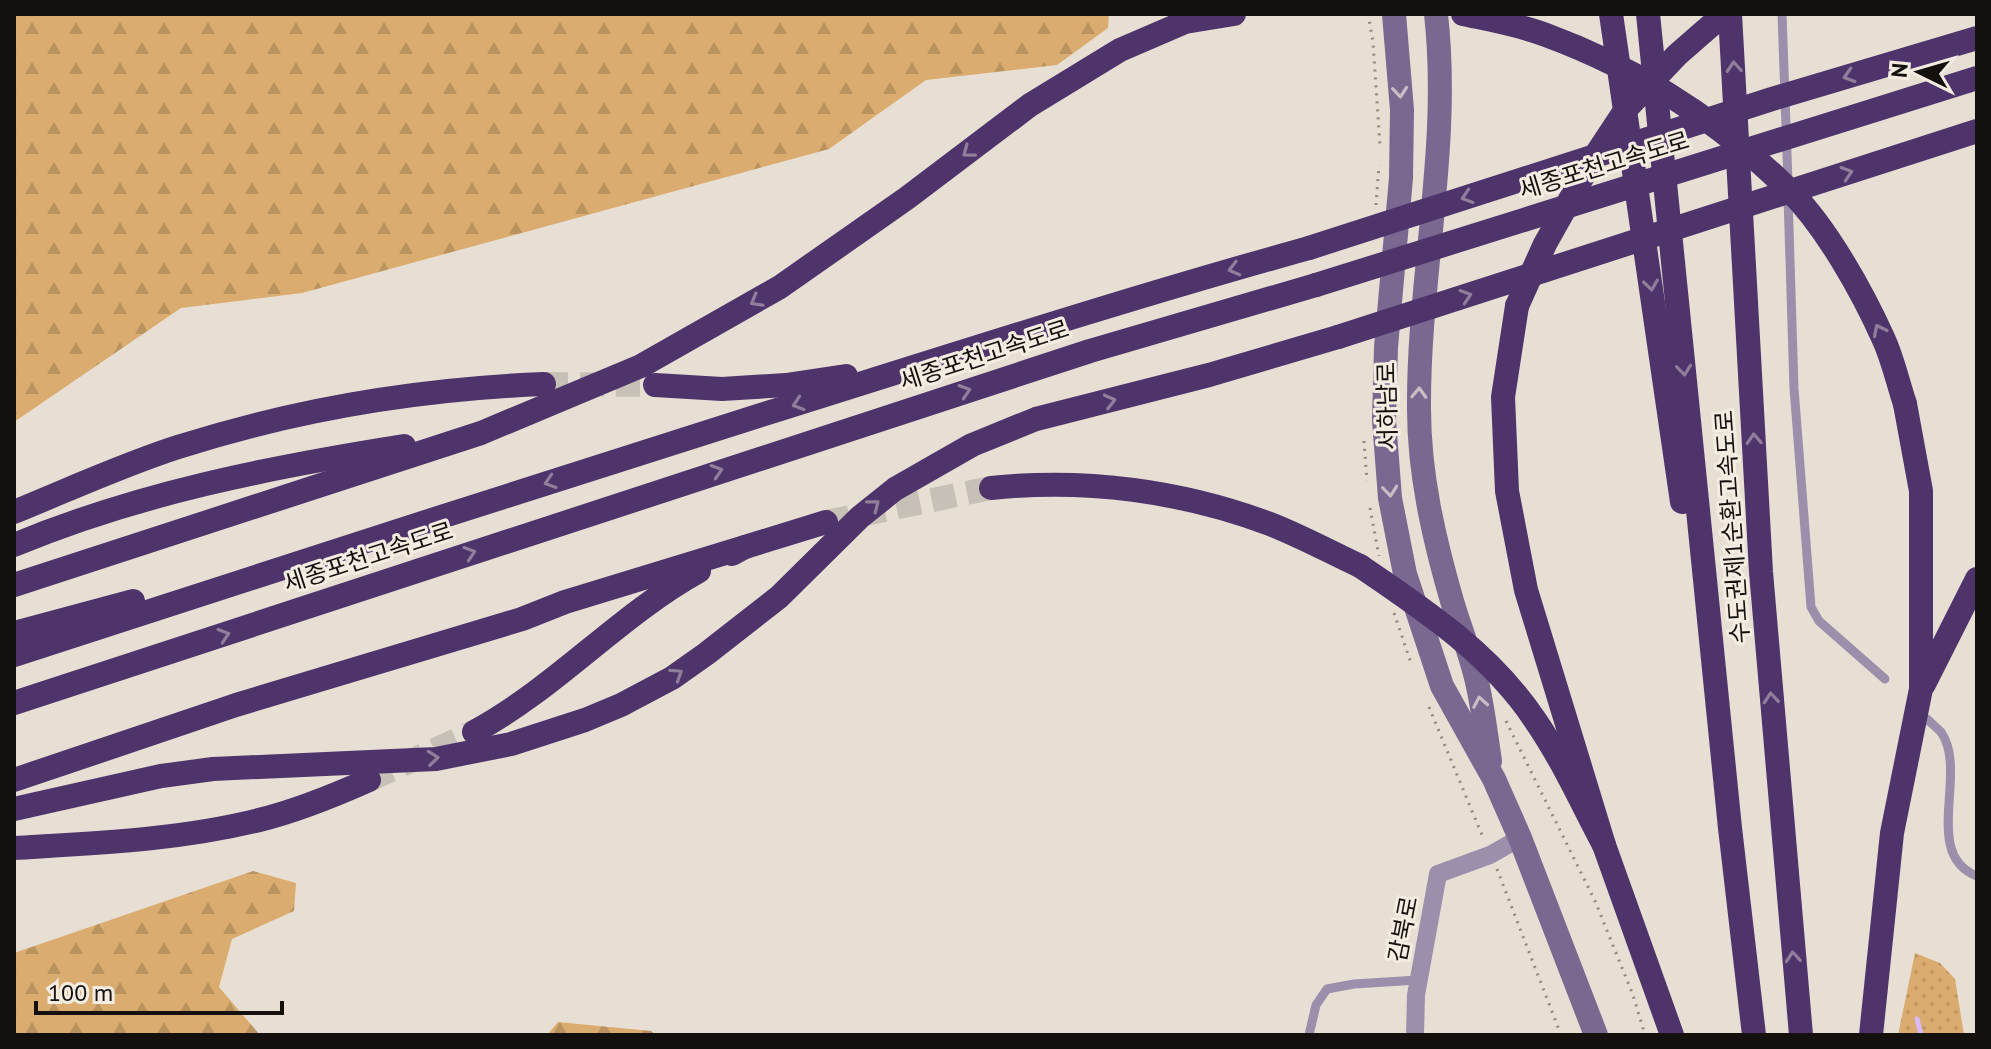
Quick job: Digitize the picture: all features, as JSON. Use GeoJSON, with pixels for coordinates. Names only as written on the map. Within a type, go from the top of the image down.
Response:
{"type":"FeatureCollection","features":[{"type":"Feature","properties":{"kind":"highway"},"geometry":{"type":"LineString","coordinates":[[14,585],[481,433],[641,366],[780,287],[907,198],[1030,105],[1120,50],[1185,22],[1234,14]]}},
{"type":"Feature","properties":{"kind":"highway"},"geometry":{"type":"LineString","coordinates":[[1463,14],[1544,34],[1602,58],[1667,91],[1723,132],[1792,193],[1831,244],[1885,342],[1905,404],[1921,491],[1921,689],[1892,833],[1871,1035]]}},
{"type":"Feature","properties":{"kind":"highway","name":"수도권제1순환고속도로"},"geometry":{"type":"LineString","coordinates":[[1611,14],[1730,828]]}},
{"type":"Feature","properties":{"kind":"highway","name":"수도권제1순환고속도로"},"geometry":{"type":"LineString","coordinates":[[1648,14],[1730,828],[1754,1035]]}},
{"type":"Feature","properties":{"kind":"highway"},"geometry":{"type":"LineString","coordinates":[[1672,1035],[1604,845],[1526,590],[1507,491],[1503,397],[1517,306],[1545,244],[1591,162],[1626,109],[1677,55],[1727,14]]}},
{"type":"Feature","properties":{"kind":"highway","name":"수도권제1순환고속도로"},"geometry":{"type":"LineString","coordinates":[[1727,14],[1761,572],[1801,1035]]}},
{"type":"Feature","properties":{"kind":"highway","name":"세종포천고속도로"},"geometry":{"type":"LineString","coordinates":[[14,655],[927,363],[1309,248],[1772,99],[1977,38]]}},
{"type":"Feature","properties":{"kind":"highway","name":"세종포천고속도로"},"geometry":{"type":"LineString","coordinates":[[14,703],[1075,355],[1316,285],[1977,78]]}},
{"type":"Feature","properties":{"kind":"highway"},"geometry":{"type":"LineString","coordinates":[[14,809],[187,772],[436,759],[511,744],[585,720],[672,678],[706,654],[779,597],[860,517],[895,489],[972,445],[1036,419],[1209,375],[1338,337],[1977,131]]}},
{"type":"Feature","properties":{"kind":"highway"},"geometry":{"type":"LineString","coordinates":[[655,385],[722,389],[786,385],[927,363]]}},
{"type":"Feature","properties":{"kind":"highway"},"geometry":{"type":"LineString","coordinates":[[14,512],[177,447],[292,416],[427,392],[544,384]]}},
{"type":"Feature","properties":{"kind":"highway"},"geometry":{"type":"LineString","coordinates":[[14,545],[134,503],[225,478],[314,459],[481,433]]}},
{"type":"Feature","properties":{"kind":"highway"},"geometry":{"type":"LineString","coordinates":[[991,488],[1034,483],[1103,485],[1180,497],[1270,524],[1360,566],[1462,638],[1503,680],[1536,721],[1604,845]]}},
{"type":"Feature","properties":{"kind":"highway"},"geometry":{"type":"LineString","coordinates":[[14,780],[236,705],[522,619],[565,602],[826,522]]}},
{"type":"Feature","properties":{"kind":"highway"},"geometry":{"type":"LineString","coordinates":[[474,732],[509,713],[547,685],[664,591],[745,547]]}},
{"type":"Feature","properties":{"kind":"highway"},"geometry":{"type":"LineString","coordinates":[[14,633],[341,548]]}},
{"type":"Feature","properties":{"kind":"highway"},"geometry":{"type":"LineString","coordinates":[[1921,689],[1977,579]]}},
{"type":"Feature","properties":{"kind":"highway"},"geometry":{"type":"LineString","coordinates":[[14,848],[130,841],[201,832],[260,820],[327,799],[369,780]]}},
{"type":"Feature","properties":{"kind":"main road","name":"서하남로"},"geometry":{"type":"LineString","coordinates":[[1394,14],[1402,110],[1401,178],[1384,405],[1390,498],[1405,574],[1442,686],[1494,779],[1596,1035]]}},
{"type":"Feature","properties":{"kind":"main road","name":"서하남로"},"geometry":{"type":"LineString","coordinates":[[1436,14],[1439,159],[1421,340],[1419,410],[1423,469],[1451,600],[1477,681],[1494,779]]}},
{"type":"Feature","properties":{"kind":"street","name":"감북로"},"geometry":{"type":"LineString","coordinates":[[1415,1035],[1418,980],[1438,874],[1490,855],[1520,838]]}},
{"type":"Feature","properties":{"kind":"lane"},"geometry":{"type":"LineString","coordinates":[[1782,14],[1794,388],[1811,607],[1819,621],[1885,679]]}},
{"type":"Feature","properties":{"kind":"lane"},"geometry":{"type":"LineString","coordinates":[[1927,719],[1941,732],[1947,747],[1950,767],[1949,840],[1954,858],[1965,871],[1977,876]]}},
{"type":"Feature","properties":{"kind":"lane"},"geometry":{"type":"LineString","coordinates":[[1309,1035],[1316,1005],[1327,989],[1418,980]]}},
{"type":"Feature","properties":{"kind":"green space"},"geometry":{"type":"Polygon","coordinates":[[[14,14],[1109,14],[1108,28],[1057,65],[926,80],[829,149],[302,293],[181,308],[14,422],[14,14]]]}},
{"type":"Feature","properties":{"kind":"green space"},"geometry":{"type":"Polygon","coordinates":[[[253,871],[296,883],[294,911],[232,939],[219,987],[260,1035],[14,1035],[14,953],[253,871]]]}},
{"type":"Feature","properties":{"kind":"green space"},"geometry":{"type":"Polygon","coordinates":[[[1915,953],[1940,963],[1955,979],[1964,1035],[1898,1035],[1915,953]]]}},
{"type":"Feature","properties":{"kind":"green space"},"geometry":{"type":"Polygon","coordinates":[[[558,1022],[651,1031],[656,1035],[547,1035],[558,1022]]]}},
{"type":"Feature","properties":{"kind":"waterway"},"geometry":{"type":"LineString","coordinates":[[1917,1019],[1921,1035]]}},
{"type":"Feature","properties":{"kind":"tunnel"},"geometry":{"type":"LineString","coordinates":[[544,384],[655,385]]}},
{"type":"Feature","properties":{"kind":"tunnel"},"geometry":{"type":"LineString","coordinates":[[826,522],[991,488]]}},
{"type":"Feature","properties":{"kind":"tunnel"},"geometry":{"type":"LineString","coordinates":[[369,780],[474,732]]}}]}
